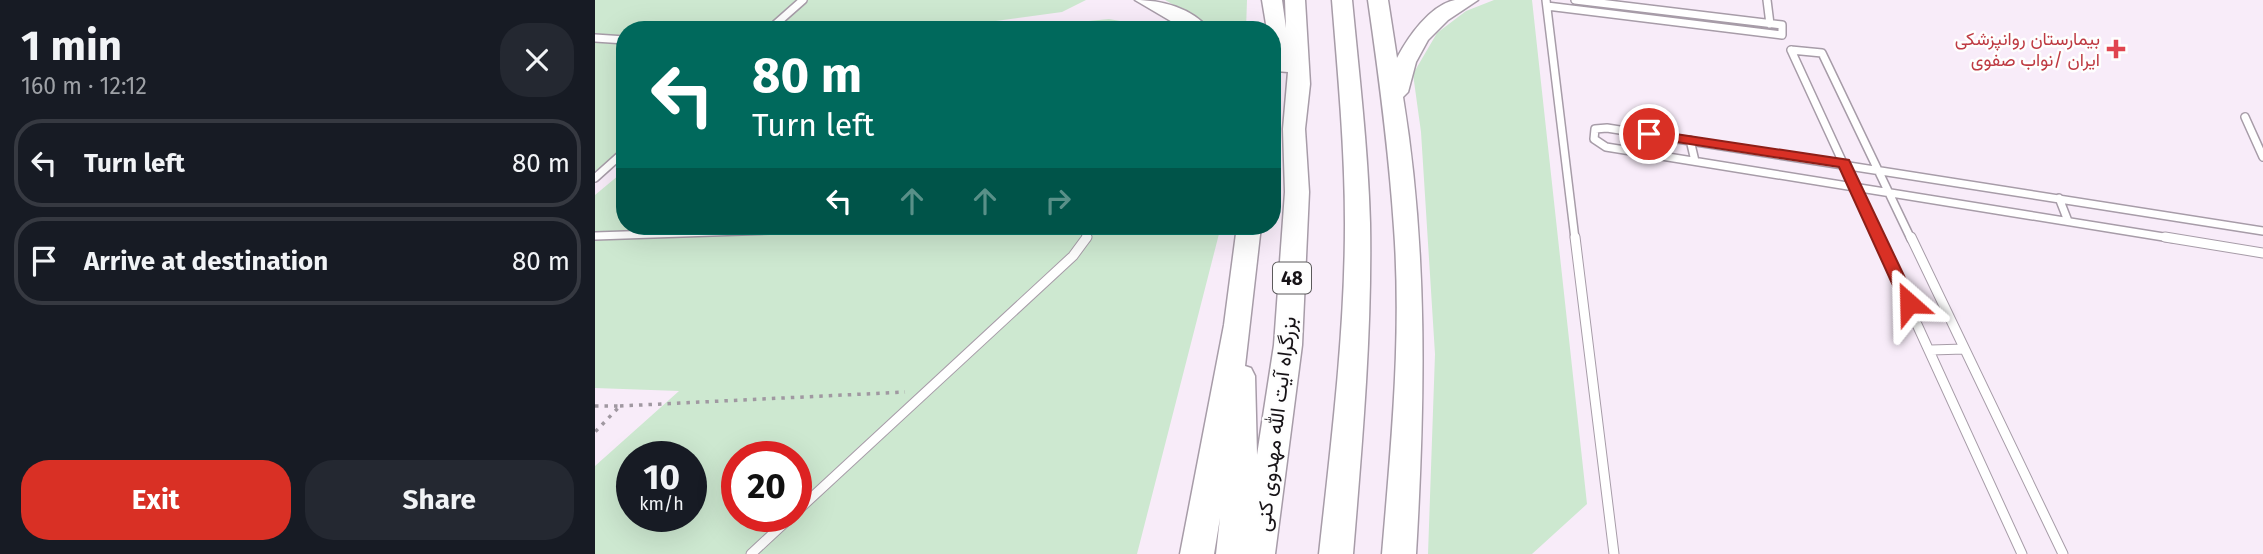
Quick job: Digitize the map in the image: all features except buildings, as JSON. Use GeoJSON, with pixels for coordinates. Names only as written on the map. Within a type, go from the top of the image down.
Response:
{"type":"FeatureCollection","features":[{"type":"Feature","properties":{"kind":"highway"},"geometry":{"type":"LineString","coordinates":[[1145,0],[1186,21]]}},
{"type":"Feature","properties":{"kind":"highway"},"geometry":{"type":"LineString","coordinates":[[1262,0],[1262,21]]}},
{"type":"Feature","properties":{"kind":"highway"},"geometry":{"type":"LineString","coordinates":[[1272,0],[1276,21]]}},
{"type":"Feature","properties":{"kind":"highway","name":"بزرگراه آیت الله مهدوی کنی"},"geometry":{"type":"LineString","coordinates":[[1258,554],[1288,345],[1297,192],[1294,129],[1299,84],[1296,0]]}},
{"type":"Feature","properties":{"kind":"highway"},"geometry":{"type":"LineString","coordinates":[[1336,554],[1350,402],[1357,247],[1356,177],[1342,0]]}},
{"type":"Feature","properties":{"kind":"highway"},"geometry":{"type":"LineString","coordinates":[[1347,55],[1364,24],[1366,0]]}},
{"type":"Feature","properties":{"kind":"highway"},"geometry":{"type":"LineString","coordinates":[[1378,0],[1394,108],[1406,230],[1408,426],[1399,554]]}},
{"type":"Feature","properties":{"kind":"highway"},"geometry":{"type":"LineString","coordinates":[[1394,108],[1400,69],[1417,37],[1441,16],[1468,0]]}},
{"type":"Feature","properties":{"kind":"highway"},"geometry":{"type":"LineString","coordinates":[[1281,53],[1294,129]]}},
{"type":"Feature","properties":{"kind":"highway"},"geometry":{"type":"LineString","coordinates":[[1196,547],[1238,325],[1248,235]]}},
{"type":"Feature","properties":{"kind":"highway"},"geometry":{"type":"LineString","coordinates":[[1233,554],[1243,435],[1238,325]]}},
{"type":"Feature","properties":{"kind":"lane"},"geometry":{"type":"LineString","coordinates":[[779,21],[803,0]]}},
{"type":"Feature","properties":{"kind":"lane"},"geometry":{"type":"LineString","coordinates":[[1575,0],[1781,25],[1782,35],[1546,3],[1614,554]]}},
{"type":"Feature","properties":{"kind":"lane"},"geometry":{"type":"LineString","coordinates":[[1767,0],[1770,24]]}},
{"type":"Feature","properties":{"kind":"lane"},"geometry":{"type":"LineString","coordinates":[[1610,4],[1611,13]]}},
{"type":"Feature","properties":{"kind":"lane"},"geometry":{"type":"LineString","coordinates":[[595,38],[616,39]]}},
{"type":"Feature","properties":{"kind":"lane"},"geometry":{"type":"LineString","coordinates":[[2022,554],[1931,350],[1791,50],[1822,53],[2063,554]]}},
{"type":"Feature","properties":{"kind":"lane"},"geometry":{"type":"LineString","coordinates":[[2245,117],[2263,157]]}},
{"type":"Feature","properties":{"kind":"lane"},"geometry":{"type":"LineString","coordinates":[[2263,231],[1877,168],[1607,128],[1595,129],[1594,139],[1606,147],[2263,253]]}},
{"type":"Feature","properties":{"kind":"lane"},"geometry":{"type":"LineString","coordinates":[[1690,140],[1695,161]]}},
{"type":"Feature","properties":{"kind":"lane"},"geometry":{"type":"LineString","coordinates":[[595,178],[616,159]]}},
{"type":"Feature","properties":{"kind":"lane"},"geometry":{"type":"LineString","coordinates":[[2059,198],[2068,221]]}},
{"type":"Feature","properties":{"kind":"lane"},"geometry":{"type":"LineString","coordinates":[[595,236],[624,235]]}},
{"type":"Feature","properties":{"kind":"lane"},"geometry":{"type":"LineString","coordinates":[[812,497],[1073,256],[1087,235]]}},
{"type":"Feature","properties":{"kind":"lane"},"geometry":{"type":"LineString","coordinates":[[1931,350],[1964,349]]}},
{"type":"Feature","properties":{"kind":"lane"},"geometry":{"type":"LineString","coordinates":[[751,554],[775,532]]}},
{"type":"Feature","properties":{"kind":"path"},"geometry":{"type":"LineString","coordinates":[[595,406],[927,391]]}},
{"type":"Feature","properties":{"kind":"path"},"geometry":{"type":"LineString","coordinates":[[595,432],[620,406]]}},
{"type":"Feature","properties":{"kind":"green space"},"geometry":{"type":"Polygon","coordinates":[[[595,0],[1086,0],[1062,12],[996,21],[616,21],[616,165],[595,183],[595,0]]]}},
{"type":"Feature","properties":{"kind":"green space"},"geometry":{"type":"Polygon","coordinates":[[[1165,0],[1247,0],[1246,21],[1201,21],[1165,0]]]}},
{"type":"Feature","properties":{"kind":"green space"},"geometry":{"type":"Polygon","coordinates":[[[1494,0],[1532,0],[1587,504],[1532,554],[1428,554],[1435,354],[1421,132],[1413,74],[1437,33],[1466,11],[1494,0]]]}},
{"type":"Feature","properties":{"kind":"green space"},"geometry":{"type":"Polygon","coordinates":[[[1109,19],[1120,21],[1089,21],[1109,19]]]}},
{"type":"Feature","properties":{"kind":"green space"},"geometry":{"type":"Polygon","coordinates":[[[616,178],[616,235],[1219,235],[1137,554],[595,554],[595,466],[616,447],[616,532],[707,532],[707,441],[623,441],[679,391],[595,388],[595,195],[616,178]]]}},
{"type":"Feature","properties":{"kind":"place","name":"بیمارستان روانپزشکی ایران /نواب صفوی"},"geometry":{"type":"Point","coordinates":[2116,49]}},
{"type":"Feature","properties":{"kind":"route"},"geometry":{"type":"LineString","coordinates":[[1649,134],[1844,163],[1909,303]]}}]}
